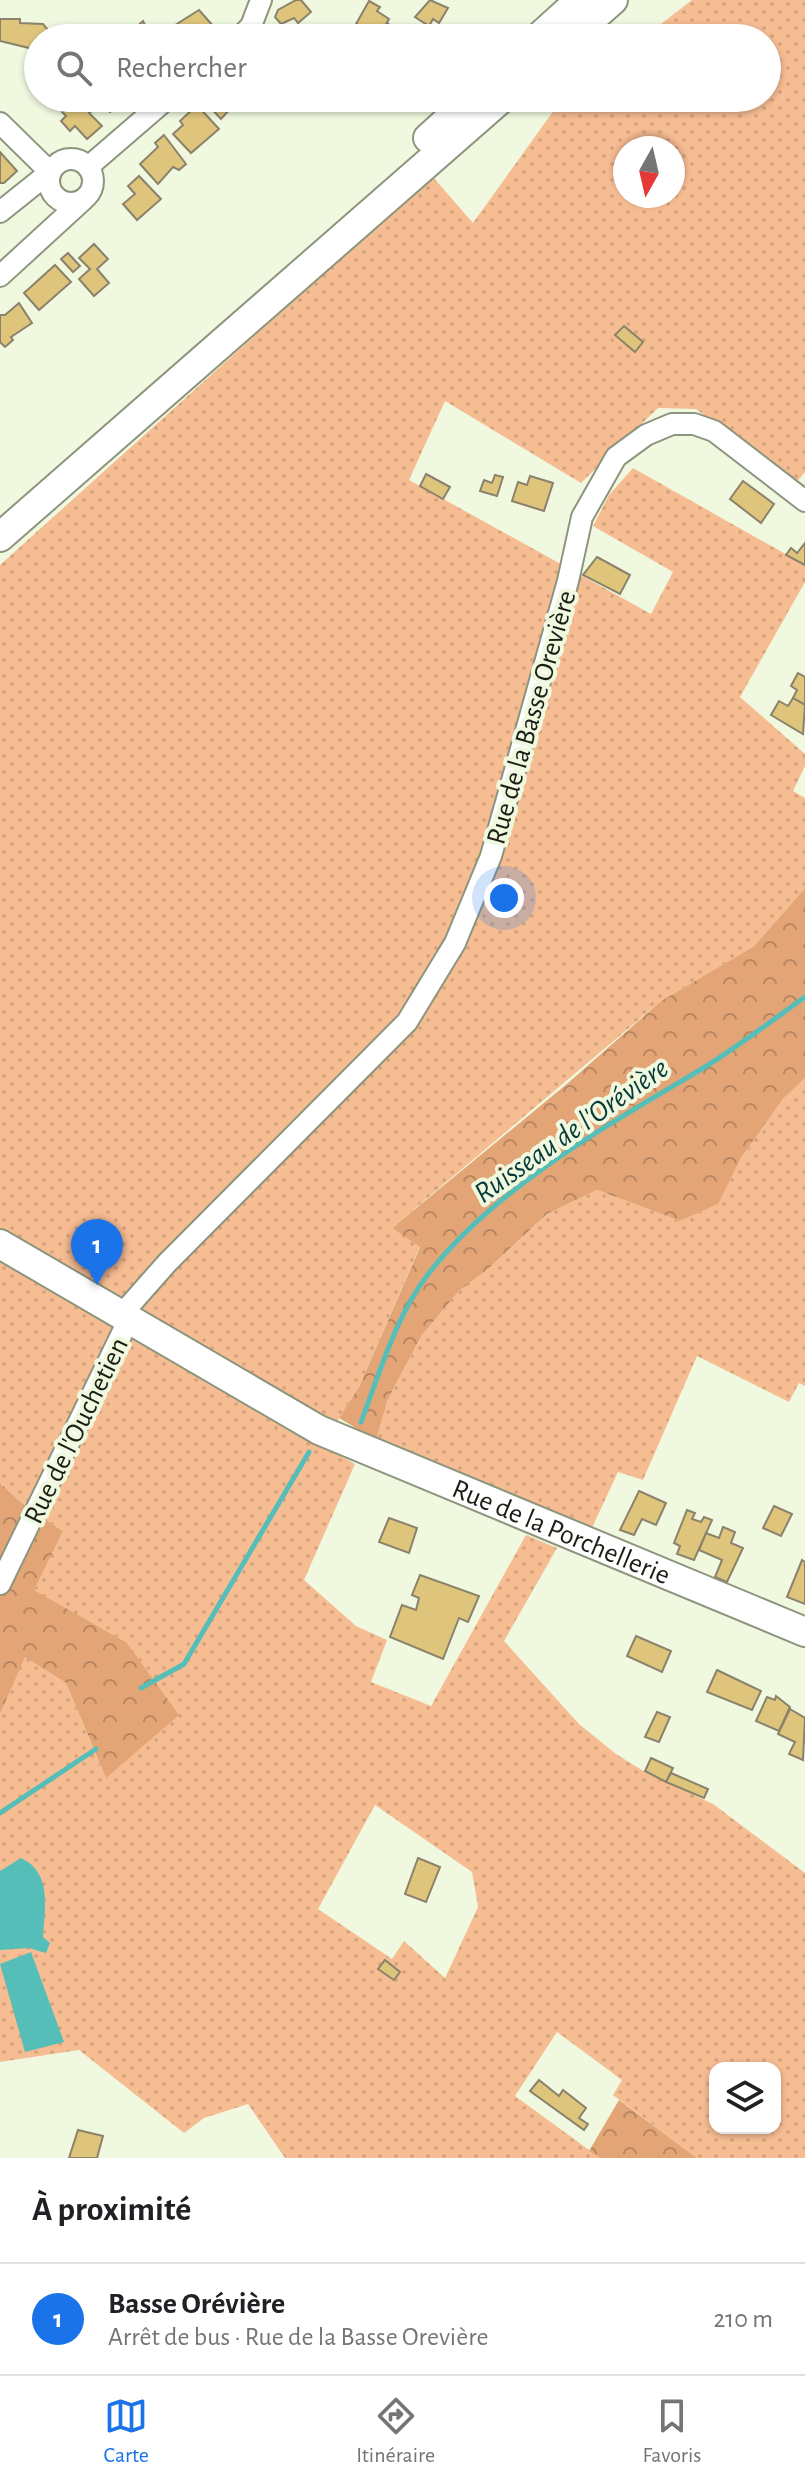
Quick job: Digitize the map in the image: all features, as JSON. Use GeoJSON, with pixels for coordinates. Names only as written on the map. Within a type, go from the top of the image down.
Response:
{"type":"FeatureCollection","features":[{"type":"Feature","properties":{"kind":"main road"},"geometry":{"type":"LineString","coordinates":[[553,24],[580,0]]}},
{"type":"Feature","properties":{"kind":"main road"},"geometry":{"type":"LineString","coordinates":[[586,24],[613,0]]}},
{"type":"Feature","properties":{"kind":"main road"},"geometry":{"type":"LineString","coordinates":[[180,382],[237,311],[457,112]]}},
{"type":"Feature","properties":{"kind":"main road"},"geometry":{"type":"LineString","coordinates":[[0,537],[486,112]]}},
{"type":"Feature","properties":{"kind":"main road","name":"Rue de la Porchellerie"},"geometry":{"type":"LineString","coordinates":[[0,1244],[319,1430],[636,1565],[805,1632]]}},
{"type":"Feature","properties":{"kind":"street"},"geometry":{"type":"LineString","coordinates":[[252,24],[261,0]]}},
{"type":"Feature","properties":{"kind":"street"},"geometry":{"type":"LineString","coordinates":[[88,167],[152,112]]}},
{"type":"Feature","properties":{"kind":"street"},"geometry":{"type":"LineString","coordinates":[[0,123],[50,172],[49,185],[55,197],[69,203],[83,200]]}},
{"type":"Feature","properties":{"kind":"street"},"geometry":{"type":"LineString","coordinates":[[0,212],[65,159],[79,160],[88,167],[93,185],[83,200],[0,276]]}},
{"type":"Feature","properties":{"kind":"street","name":"Rue de la Basse Orevière"},"geometry":{"type":"LineString","coordinates":[[126,1317],[167,1263],[407,1022],[455,943],[491,856],[568,581],[582,517],[616,457],[646,435],[672,424],[694,424],[714,431],[805,501]]}},
{"type":"Feature","properties":{"kind":"street","name":"Rue de l'Ouchetien"},"geometry":{"type":"LineString","coordinates":[[0,1584],[126,1317]]}},
{"type":"Feature","properties":{"kind":"shaded area"},"geometry":{"type":"Polygon","coordinates":[[[692,0],[805,0],[805,472],[795,484],[696,409],[658,408],[581,483],[445,401],[409,480],[651,614],[673,572],[593,526],[609,495],[633,468],[805,565],[805,582],[740,697],[805,754],[805,766],[793,791],[805,798],[805,888],[754,946],[661,1001],[392,1228],[420,1246],[359,1387],[322,1445],[355,1464],[304,1580],[356,1626],[387,1640],[371,1682],[431,1706],[526,1535],[557,1548],[504,1641],[579,1724],[616,1754],[645,1772],[713,1804],[805,1873],[805,2158],[697,2158],[613,2095],[622,2080],[557,2032],[515,2096],[600,2158],[285,2158],[248,2104],[204,2118],[184,2133],[79,2050],[0,2062],[0,1714],[24,1656],[66,1683],[106,1778],[126,1642],[33,1590],[63,1531],[26,1507],[0,1483],[0,565],[432,176],[473,223],[553,112],[781,112],[781,24],[661,24],[692,0]],[[375,1805],[318,1909],[392,1959],[404,1941],[445,1978],[478,1907],[472,1872],[375,1805]]]}},
{"type":"Feature","properties":{"kind":"shaded area"},"geometry":{"type":"Polygon","coordinates":[[[805,1078],[805,1386],[799,1383],[789,1402],[697,1356],[643,1480],[618,1472],[590,1532],[376,1440],[388,1399],[422,1335],[459,1291],[488,1269],[547,1214],[597,1190],[680,1221],[717,1204],[741,1158],[783,1099],[805,1078]]]}},
{"type":"Feature","properties":{"kind":"green space"},"geometry":{"type":"Polygon","coordinates":[[[805,888],[805,1078],[783,1099],[741,1158],[718,1204],[680,1221],[597,1190],[547,1214],[488,1269],[459,1291],[422,1335],[388,1399],[376,1440],[339,1418],[359,1387],[420,1247],[392,1228],[568,1083],[661,1001],[754,946],[805,888]]]}},
{"type":"Feature","properties":{"kind":"green space"},"geometry":{"type":"Polygon","coordinates":[[[0,1483],[26,1507],[63,1531],[34,1590],[126,1642],[179,1715],[106,1778],[66,1683],[25,1657],[0,1714],[0,1483]]]}},
{"type":"Feature","properties":{"kind":"green space"},"geometry":{"type":"Polygon","coordinates":[[[619,2100],[697,2158],[600,2158],[589,2151],[619,2100]]]}},
{"type":"Feature","properties":{"kind":"water"},"geometry":{"type":"Polygon","coordinates":[[[21,1858],[38,1872],[42,1882],[45,1903],[43,1937],[50,1943],[46,1953],[29,1948],[0,1950],[0,1871],[21,1858]]]}},
{"type":"Feature","properties":{"kind":"water"},"geometry":{"type":"Polygon","coordinates":[[[31,1952],[64,2042],[25,2052],[0,1964],[31,1952]]]}},
{"type":"Feature","properties":{"kind":"building"},"geometry":{"type":"Polygon","coordinates":[[[301,0],[311,12],[298,23],[294,18],[281,24],[275,17],[278,10],[301,0]]]}},
{"type":"Feature","properties":{"kind":"building"},"geometry":{"type":"Polygon","coordinates":[[[430,0],[448,8],[439,23],[433,19],[430,24],[426,24],[415,17],[430,0]]]}},
{"type":"Feature","properties":{"kind":"building"},"geometry":{"type":"Polygon","coordinates":[[[369,1],[380,7],[377,11],[389,19],[386,24],[356,24],[369,1]]]}},
{"type":"Feature","properties":{"kind":"building"},"geometry":{"type":"Polygon","coordinates":[[[199,10],[211,24],[177,24],[199,10]]]}},
{"type":"Feature","properties":{"kind":"building"},"geometry":{"type":"Polygon","coordinates":[[[0,19],[43,24],[24,24],[24,47],[0,41],[0,19]]]}},
{"type":"Feature","properties":{"kind":"building"},"geometry":{"type":"Polygon","coordinates":[[[62,112],[90,112],[102,126],[87,139],[75,126],[70,131],[61,121],[66,116],[62,112]]]}},
{"type":"Feature","properties":{"kind":"building"},"geometry":{"type":"Polygon","coordinates":[[[190,112],[203,112],[219,129],[191,153],[173,134],[183,125],[180,121],[190,112]]]}},
{"type":"Feature","properties":{"kind":"building"},"geometry":{"type":"Polygon","coordinates":[[[214,112],[227,112],[221,119],[214,112]]]}},
{"type":"Feature","properties":{"kind":"building"},"geometry":{"type":"Polygon","coordinates":[[[164,135],[186,164],[179,170],[173,167],[158,184],[140,164],[158,147],[155,143],[164,135]]]}},
{"type":"Feature","properties":{"kind":"building"},"geometry":{"type":"Polygon","coordinates":[[[0,152],[17,171],[4,183],[0,183],[0,152]]]}},
{"type":"Feature","properties":{"kind":"building"},"geometry":{"type":"Polygon","coordinates":[[[139,176],[161,199],[137,220],[123,204],[135,194],[128,186],[139,176]]]}},
{"type":"Feature","properties":{"kind":"building"},"geometry":{"type":"Polygon","coordinates":[[[94,244],[108,259],[97,269],[109,283],[94,296],[79,279],[90,269],[79,258],[94,244]]]}},
{"type":"Feature","properties":{"kind":"building"},"geometry":{"type":"Polygon","coordinates":[[[68,253],[80,266],[73,272],[61,259],[68,253]]]}},
{"type":"Feature","properties":{"kind":"building"},"geometry":{"type":"Polygon","coordinates":[[[55,265],[71,282],[39,310],[24,293],[55,265]]]}},
{"type":"Feature","properties":{"kind":"building"},"geometry":{"type":"Polygon","coordinates":[[[19,303],[32,323],[11,337],[13,340],[5,347],[0,342],[0,315],[5,315],[19,303]]]}},
{"type":"Feature","properties":{"kind":"building"},"geometry":{"type":"Polygon","coordinates":[[[624,326],[643,342],[635,352],[615,335],[624,326]]]}},
{"type":"Feature","properties":{"kind":"building"},"geometry":{"type":"Polygon","coordinates":[[[426,474],[450,487],[443,499],[420,486],[426,474]]]}},
{"type":"Feature","properties":{"kind":"building"},"geometry":{"type":"Polygon","coordinates":[[[495,475],[503,477],[497,496],[480,491],[484,480],[492,483],[495,475]]]}},
{"type":"Feature","properties":{"kind":"building"},"geometry":{"type":"Polygon","coordinates":[[[530,476],[553,483],[544,511],[512,501],[518,482],[527,485],[530,476]]]}},
{"type":"Feature","properties":{"kind":"building"},"geometry":{"type":"Polygon","coordinates":[[[743,481],[774,504],[761,523],[730,499],[743,481]]]}},
{"type":"Feature","properties":{"kind":"building"},"geometry":{"type":"Polygon","coordinates":[[[805,543],[805,565],[786,555],[791,548],[797,553],[805,543]]]}},
{"type":"Feature","properties":{"kind":"building"},"geometry":{"type":"Polygon","coordinates":[[[597,557],[630,575],[620,594],[583,575],[597,557]]]}},
{"type":"Feature","properties":{"kind":"building"},"geometry":{"type":"Polygon","coordinates":[[[798,673],[805,677],[805,705],[793,698],[797,690],[791,686],[798,673]]]}},
{"type":"Feature","properties":{"kind":"building"},"geometry":{"type":"Polygon","coordinates":[[[793,698],[805,705],[803,734],[771,715],[779,701],[788,706],[793,698]]]}},
{"type":"Feature","properties":{"kind":"building"},"geometry":{"type":"Polygon","coordinates":[[[639,1491],[666,1503],[656,1525],[642,1519],[634,1535],[620,1530],[639,1491]]]}},
{"type":"Feature","properties":{"kind":"building"},"geometry":{"type":"Polygon","coordinates":[[[774,1506],[792,1514],[781,1536],[763,1528],[774,1506]]]}},
{"type":"Feature","properties":{"kind":"building"},"geometry":{"type":"Polygon","coordinates":[[[687,1510],[695,1513],[692,1519],[701,1522],[704,1517],[712,1520],[694,1560],[677,1554],[680,1546],[674,1543],[687,1510]]]}},
{"type":"Feature","properties":{"kind":"building"},"geometry":{"type":"Polygon","coordinates":[[[389,1518],[417,1528],[409,1553],[379,1542],[389,1518]]]}},
{"type":"Feature","properties":{"kind":"building"},"geometry":{"type":"Polygon","coordinates":[[[723,1527],[735,1532],[731,1543],[743,1548],[727,1582],[715,1577],[722,1560],[699,1550],[706,1533],[719,1538],[723,1527]]]}},
{"type":"Feature","properties":{"kind":"building"},"geometry":{"type":"Polygon","coordinates":[[[802,1560],[805,1562],[805,1604],[787,1597],[802,1560]]]}},
{"type":"Feature","properties":{"kind":"building"},"geometry":{"type":"Polygon","coordinates":[[[420,1575],[479,1596],[468,1622],[459,1618],[443,1659],[390,1637],[402,1605],[416,1610],[419,1598],[412,1595],[420,1575]]]}},
{"type":"Feature","properties":{"kind":"building"},"geometry":{"type":"Polygon","coordinates":[[[636,1636],[671,1651],[662,1672],[627,1656],[636,1636]]]}},
{"type":"Feature","properties":{"kind":"building"},"geometry":{"type":"Polygon","coordinates":[[[717,1670],[761,1691],[752,1710],[707,1692],[717,1670]]]}},
{"type":"Feature","properties":{"kind":"building"},"geometry":{"type":"Polygon","coordinates":[[[776,1696],[790,1707],[779,1731],[756,1721],[767,1697],[775,1700],[776,1696]]]}},
{"type":"Feature","properties":{"kind":"building"},"geometry":{"type":"Polygon","coordinates":[[[790,1709],[805,1718],[803,1760],[789,1754],[795,1742],[778,1734],[790,1709]]]}},
{"type":"Feature","properties":{"kind":"building"},"geometry":{"type":"Polygon","coordinates":[[[657,1712],[670,1717],[659,1742],[645,1737],[657,1712]]]}},
{"type":"Feature","properties":{"kind":"building"},"geometry":{"type":"Polygon","coordinates":[[[651,1758],[673,1768],[666,1782],[645,1771],[651,1758]]]}},
{"type":"Feature","properties":{"kind":"building"},"geometry":{"type":"Polygon","coordinates":[[[671,1773],[708,1789],[704,1798],[666,1782],[671,1773]]]}},
{"type":"Feature","properties":{"kind":"building"},"geometry":{"type":"Polygon","coordinates":[[[418,1858],[440,1867],[426,1902],[405,1894],[418,1858]]]}},
{"type":"Feature","properties":{"kind":"building"},"geometry":{"type":"Polygon","coordinates":[[[385,1960],[400,1972],[394,1980],[378,1969],[385,1960]]]}},
{"type":"Feature","properties":{"kind":"building"},"geometry":{"type":"Polygon","coordinates":[[[539,2080],[559,2096],[563,2090],[586,2108],[579,2118],[588,2124],[584,2130],[530,2091],[539,2080]]]}},
{"type":"Feature","properties":{"kind":"building"},"geometry":{"type":"Polygon","coordinates":[[[78,2130],[103,2136],[97,2158],[69,2158],[78,2130]]]}},
{"type":"Feature","properties":{"kind":"waterway","name":"Ruisseau de l'Orévière"},"geometry":{"type":"LineString","coordinates":[[361,1422],[407,1307],[429,1273],[456,1242],[520,1185],[555,1160],[713,1062],[805,997]]}},
{"type":"Feature","properties":{"kind":"waterway","name":"Ruisseau de l'Orévière"},"geometry":{"type":"LineString","coordinates":[[141,1688],[184,1664],[309,1452]]}},
{"type":"Feature","properties":{"kind":"waterway","name":"Ruisseau de l'Orévière"},"geometry":{"type":"LineString","coordinates":[[0,1813],[96,1749]]}},
{"type":"Feature","properties":{"kind":"place","name":"Basse Orévière"},"geometry":{"type":"Point","coordinates":[97,1285]}}]}
